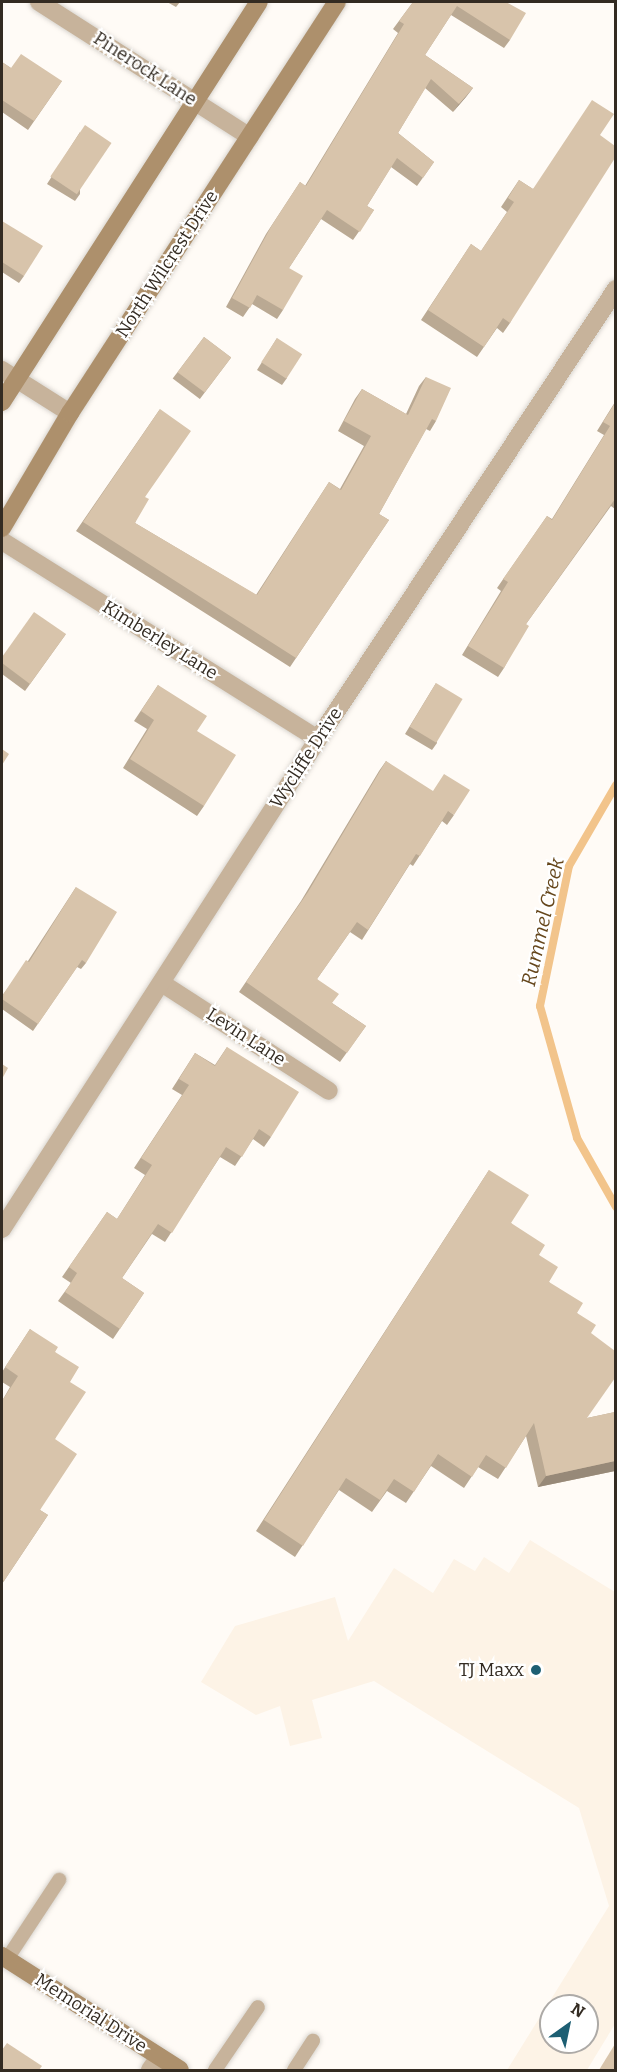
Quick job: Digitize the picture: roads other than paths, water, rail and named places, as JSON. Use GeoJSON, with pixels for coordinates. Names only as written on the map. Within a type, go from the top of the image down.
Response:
{"type":"FeatureCollection","features":[{"type":"Feature","properties":{"kind":"main road"},"geometry":{"type":"LineString","coordinates":[[2,402],[9,374],[196,102],[259,2]]}},
{"type":"Feature","properties":{"kind":"main road","name":"North Wilcrest Drive"},"geometry":{"type":"LineString","coordinates":[[2,528],[70,413],[337,2]]}},
{"type":"Feature","properties":{"kind":"main road","name":"Memorial Drive"},"geometry":{"type":"LineString","coordinates":[[4,1958],[155,2064],[180,2070]]}},
{"type":"Feature","properties":{"kind":"street","name":"Pinerock Lane"},"geometry":{"type":"LineString","coordinates":[[39,2],[250,137]]}},
{"type":"Feature","properties":{"kind":"street","name":"Wycliffe Drive"},"geometry":{"type":"LineString","coordinates":[[2,1229],[318,739],[615,289]]}},
{"type":"Feature","properties":{"kind":"street"},"geometry":{"type":"LineString","coordinates":[[9,374],[70,413]]}},
{"type":"Feature","properties":{"kind":"street","name":"Kimberley Lane"},"geometry":{"type":"LineString","coordinates":[[2,542],[318,739]]}},
{"type":"Feature","properties":{"kind":"street","name":"Levin Lane"},"geometry":{"type":"LineString","coordinates":[[162,984],[329,1091]]}},
{"type":"Feature","properties":{"kind":"lane"},"geometry":{"type":"LineString","coordinates":[[4,1958],[58,1880]]}},
{"type":"Feature","properties":{"kind":"lane"},"geometry":{"type":"LineString","coordinates":[[215,2070],[258,2007]]}},
{"type":"Feature","properties":{"kind":"lane"},"geometry":{"type":"LineString","coordinates":[[294,2070],[312,2041]]}},
{"type":"Feature","properties":{"kind":"waterway","name":"Rummel Creek"},"geometry":{"type":"LineString","coordinates":[[616,785],[569,866],[540,1006],[577,1138],[616,1207]]}},
{"type":"Feature","properties":{"kind":"place","name":"TJ Maxx"},"geometry":{"type":"Point","coordinates":[536,1670]}}]}
